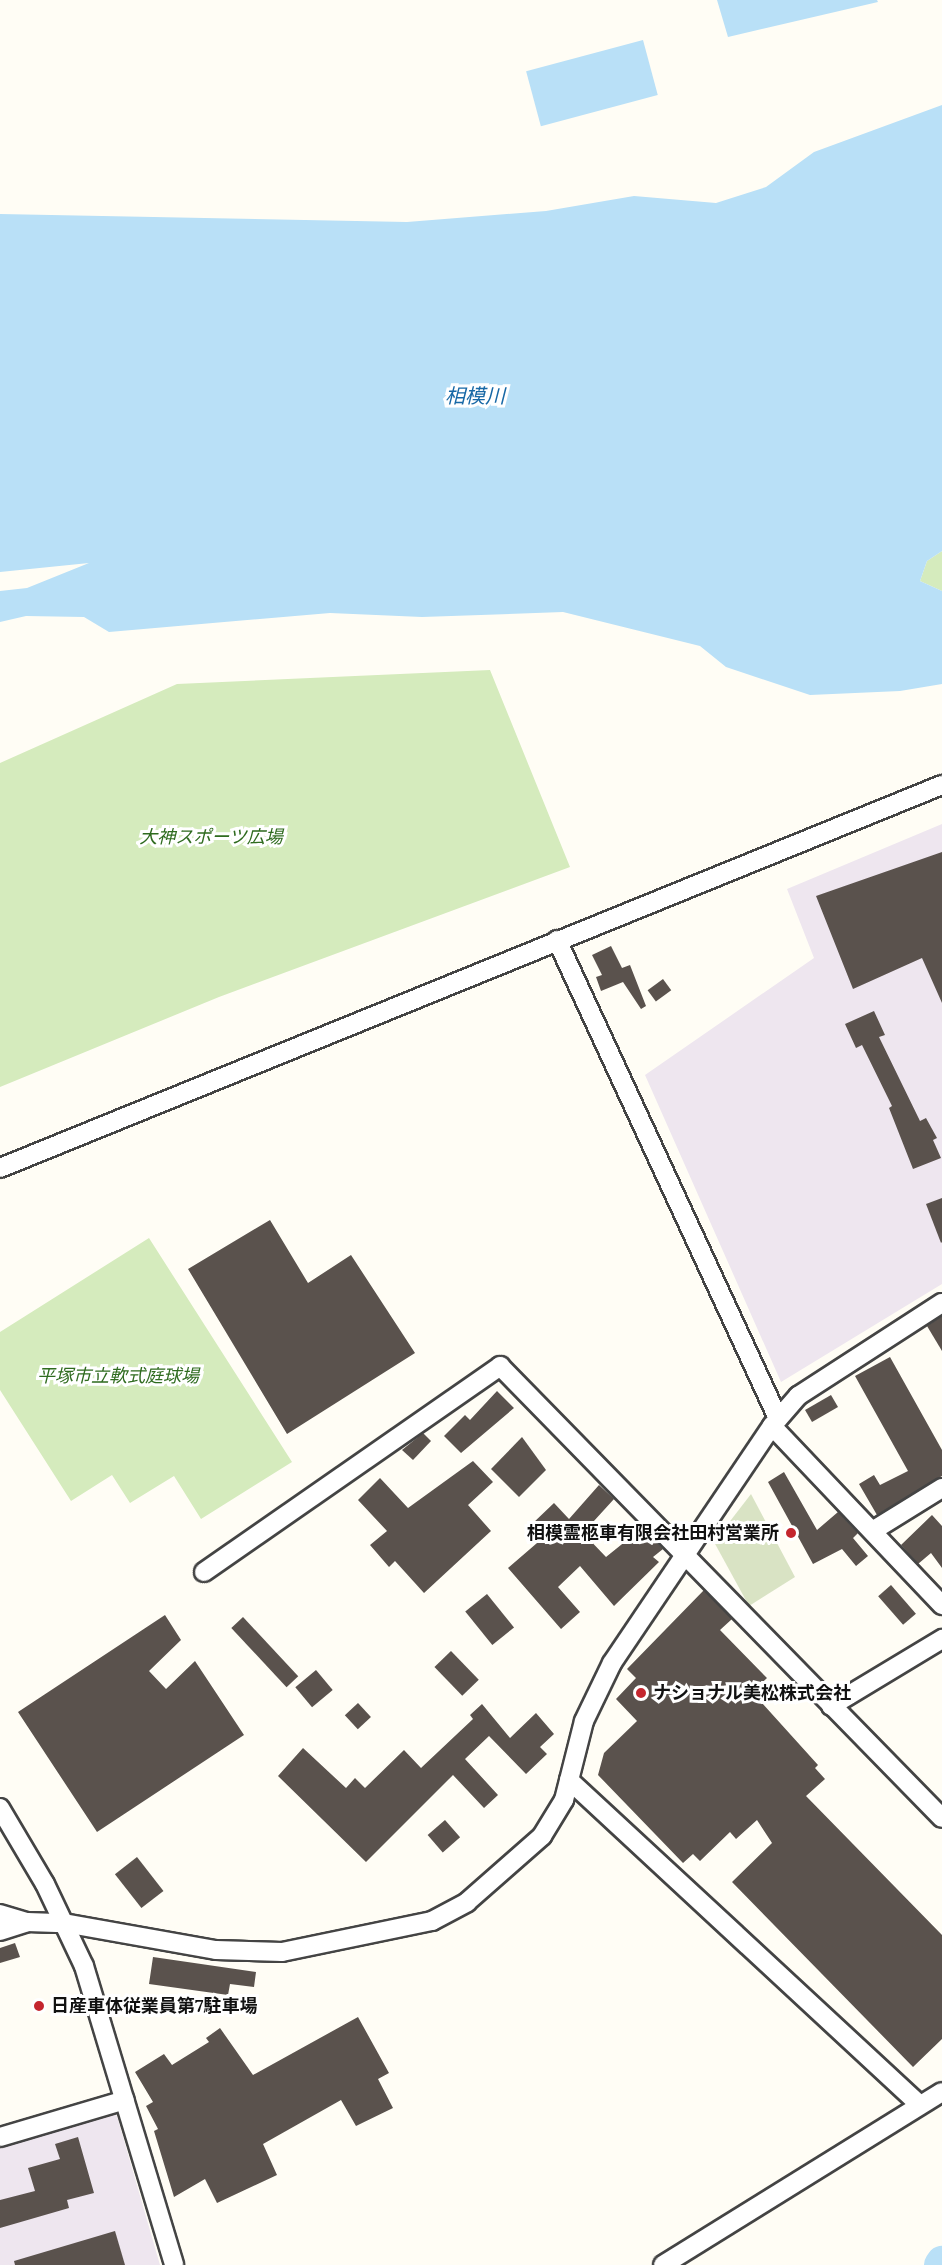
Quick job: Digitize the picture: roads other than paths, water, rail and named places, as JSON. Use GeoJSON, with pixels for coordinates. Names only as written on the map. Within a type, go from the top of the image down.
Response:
{"type":"FeatureCollection","features":[{"type":"Feature","properties":{"kind":"street"},"geometry":{"type":"LineString","coordinates":[[0,1168],[556,940],[942,786]]}},
{"type":"Feature","properties":{"kind":"street"},"geometry":{"type":"LineString","coordinates":[[556,940],[775,1422],[942,1605]]}},
{"type":"Feature","properties":{"kind":"street"},"geometry":{"type":"LineString","coordinates":[[0,1930],[15,1918],[64,1923],[216,1950],[282,1952],[432,1921],[467,1902],[542,1836],[564,1800],[584,1721],[599,1688],[684,1552],[775,1422],[798,1396],[942,1303]]}},
{"type":"Feature","properties":{"kind":"street"},"geometry":{"type":"LineString","coordinates":[[204,1572],[500,1366],[942,1818]]}},
{"type":"Feature","properties":{"kind":"street"},"geometry":{"type":"LineString","coordinates":[[874,1530],[942,1488]]}},
{"type":"Feature","properties":{"kind":"street"},"geometry":{"type":"LineString","coordinates":[[831,1706],[942,1639]]}},
{"type":"Feature","properties":{"kind":"street"},"geometry":{"type":"LineString","coordinates":[[569,1780],[920,2106]]}},
{"type":"Feature","properties":{"kind":"street"},"geometry":{"type":"LineString","coordinates":[[0,1808],[64,1923],[84,1966],[174,2265]]}},
{"type":"Feature","properties":{"kind":"street"},"geometry":{"type":"LineString","coordinates":[[663,2265],[942,2092]]}},
{"type":"Feature","properties":{"kind":"street"},"geometry":{"type":"LineString","coordinates":[[0,2137],[126,2100]]}},
{"type":"Feature","properties":{"kind":"water"},"geometry":{"type":"Polygon","coordinates":[[[717,0],[877,0],[878,2],[728,37],[717,0]]]}},
{"type":"Feature","properties":{"kind":"water"},"geometry":{"type":"Polygon","coordinates":[[[643,40],[658,95],[541,126],[526,71],[643,40]]]}},
{"type":"Feature","properties":{"kind":"water","name":"相模川"},"geometry":{"type":"Polygon","coordinates":[[[942,105],[942,551],[927,561],[920,581],[942,591],[942,684],[900,691],[810,695],[726,667],[700,646],[563,612],[422,617],[330,613],[109,632],[84,617],[26,616],[0,622],[0,591],[27,588],[89,563],[0,572],[0,214],[407,222],[546,211],[634,196],[716,203],[766,187],[814,152],[942,105]]]}},
{"type":"Feature","properties":{"kind":"place","name":"相模霊柩車有限会社田村営業所"},"geometry":{"type":"Point","coordinates":[791,1533]}},
{"type":"Feature","properties":{"kind":"place","name":"ナショナル美松株式会社"},"geometry":{"type":"Point","coordinates":[641,1693]}},
{"type":"Feature","properties":{"kind":"place","name":"日産車体従業員第7駐車場"},"geometry":{"type":"Point","coordinates":[39,2006]}},
{"type":"Feature","properties":{"kind":"park label","name":"大神スポーツ広場"},"geometry":{"type":"Point","coordinates":[211,837]}},
{"type":"Feature","properties":{"kind":"park label","name":"平塚市立軟式庭球場"},"geometry":{"type":"Point","coordinates":[118,1376]}}]}
